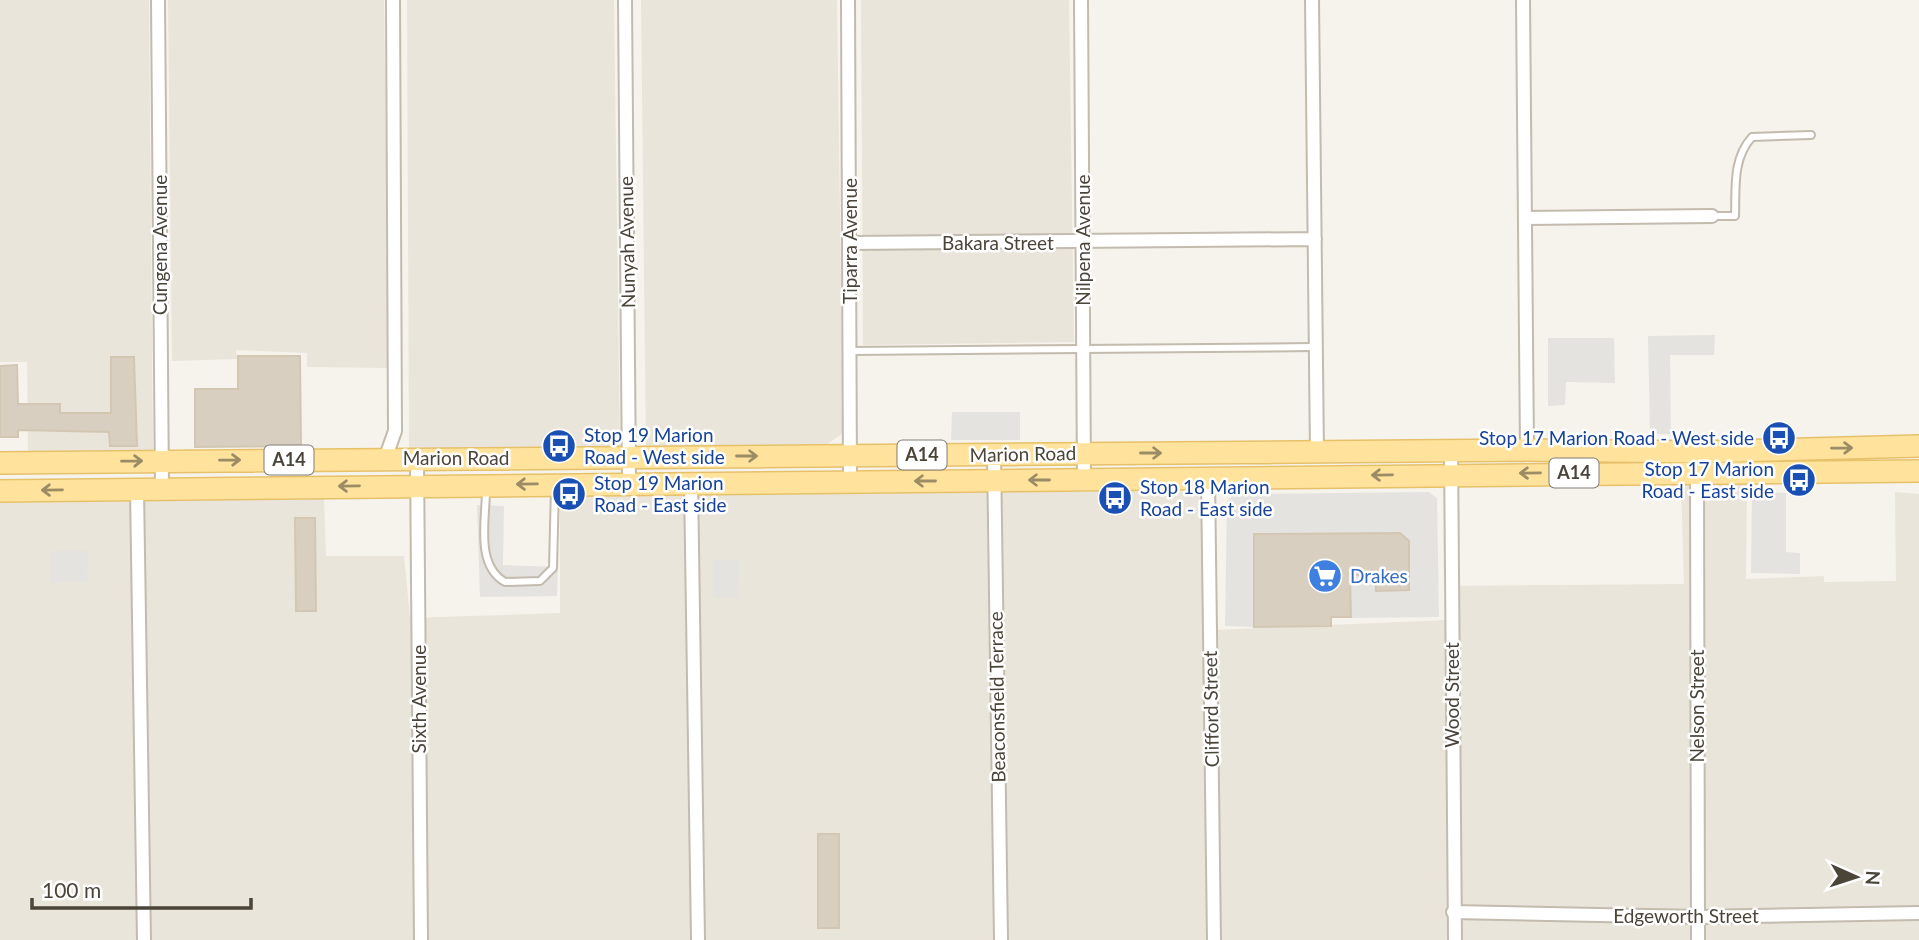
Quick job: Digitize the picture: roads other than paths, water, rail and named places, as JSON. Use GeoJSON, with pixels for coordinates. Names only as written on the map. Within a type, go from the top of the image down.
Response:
{"type":"FeatureCollection","features":[{"type":"Feature","properties":{"kind":"main road","name":"Marion Road"},"geometry":{"type":"LineString","coordinates":[[0,463],[1083,453],[1317,454],[1451,450],[1698,452],[1919,446]]}},
{"type":"Feature","properties":{"kind":"main road"},"geometry":{"type":"LineString","coordinates":[[1208,478],[1213,469],[1232,453]]}},
{"type":"Feature","properties":{"kind":"main road","name":"Marion Road"},"geometry":{"type":"LineString","coordinates":[[0,491],[1697,471],[1919,471]]}},
{"type":"Feature","properties":{"kind":"main road"},"geometry":{"type":"LineString","coordinates":[[1896,471],[1919,477]]}},
{"type":"Feature","properties":{"kind":"street","name":"Cungena Avenue"},"geometry":{"type":"LineString","coordinates":[[158,0],[162,489]]}},
{"type":"Feature","properties":{"kind":"street"},"geometry":{"type":"LineString","coordinates":[[385,459],[395,431],[393,0]]}},
{"type":"Feature","properties":{"kind":"street","name":"Nunyah Avenue"},"geometry":{"type":"LineString","coordinates":[[625,0],[629,483]]}},
{"type":"Feature","properties":{"kind":"street","name":"Tiparra Avenue"},"geometry":{"type":"LineString","coordinates":[[848,0],[850,481]]}},
{"type":"Feature","properties":{"kind":"street","name":"Nilpena Avenue"},"geometry":{"type":"LineString","coordinates":[[1081,0],[1084,479]]}},
{"type":"Feature","properties":{"kind":"street"},"geometry":{"type":"LineString","coordinates":[[1312,0],[1317,454]]}},
{"type":"Feature","properties":{"kind":"street"},"geometry":{"type":"LineString","coordinates":[[1523,0],[1527,450]]}},
{"type":"Feature","properties":{"kind":"street"},"geometry":{"type":"LineString","coordinates":[[1526,218],[1712,216]]}},
{"type":"Feature","properties":{"kind":"street","name":"Bakara Street"},"geometry":{"type":"LineString","coordinates":[[850,243],[1315,239]]}},
{"type":"Feature","properties":{"kind":"street","name":"Wood Street"},"geometry":{"type":"LineString","coordinates":[[1451,450],[1455,940]]}},
{"type":"Feature","properties":{"kind":"street","name":"Beaconsfield Terrace"},"geometry":{"type":"LineString","coordinates":[[994,454],[1001,940]]}},
{"type":"Feature","properties":{"kind":"street","name":"Sixth Avenue"},"geometry":{"type":"LineString","coordinates":[[417,459],[421,940]]}},
{"type":"Feature","properties":{"kind":"street","name":"Nelson Street"},"geometry":{"type":"LineString","coordinates":[[1697,471],[1698,940]]}},
{"type":"Feature","properties":{"kind":"street","name":"Clifford Street"},"geometry":{"type":"LineString","coordinates":[[1208,478],[1214,940]]}},
{"type":"Feature","properties":{"kind":"street"},"geometry":{"type":"LineString","coordinates":[[691,482],[698,940]]}},
{"type":"Feature","properties":{"kind":"street"},"geometry":{"type":"LineString","coordinates":[[136,489],[139,517],[144,940]]}},
{"type":"Feature","properties":{"kind":"street","name":"Edgeworth Street"},"geometry":{"type":"LineString","coordinates":[[1453,912],[1698,918],[1919,913]]}},
{"type":"Feature","properties":{"kind":"lane"},"geometry":{"type":"LineString","coordinates":[[1712,216],[1735,216],[1737,164],[1744,146],[1752,137],[1811,135]]}},
{"type":"Feature","properties":{"kind":"lane"},"geometry":{"type":"LineString","coordinates":[[850,351],[1316,347]]}},
{"type":"Feature","properties":{"kind":"lane"},"geometry":{"type":"LineString","coordinates":[[486,485],[486,559],[495,575],[505,582],[540,581],[553,568],[555,484]]}},
{"type":"Feature","properties":{"kind":"place","name":"Stop 17 Marion Road - West side"},"geometry":{"type":"Point","coordinates":[1779,438]}},
{"type":"Feature","properties":{"kind":"place","name":"Stop 19 Marion Road - West side"},"geometry":{"type":"Point","coordinates":[559,446]}},
{"type":"Feature","properties":{"kind":"place","name":"Stop 17 Marion Road - East side"},"geometry":{"type":"Point","coordinates":[1799,480]}},
{"type":"Feature","properties":{"kind":"place","name":"Stop 19 Marion Road - East side"},"geometry":{"type":"Point","coordinates":[569,494]}},
{"type":"Feature","properties":{"kind":"place","name":"Stop 18 Marion Road - East side"},"geometry":{"type":"Point","coordinates":[1115,498]}},
{"type":"Feature","properties":{"kind":"place","name":"Drakes"},"geometry":{"type":"Point","coordinates":[1325,576]}}]}
